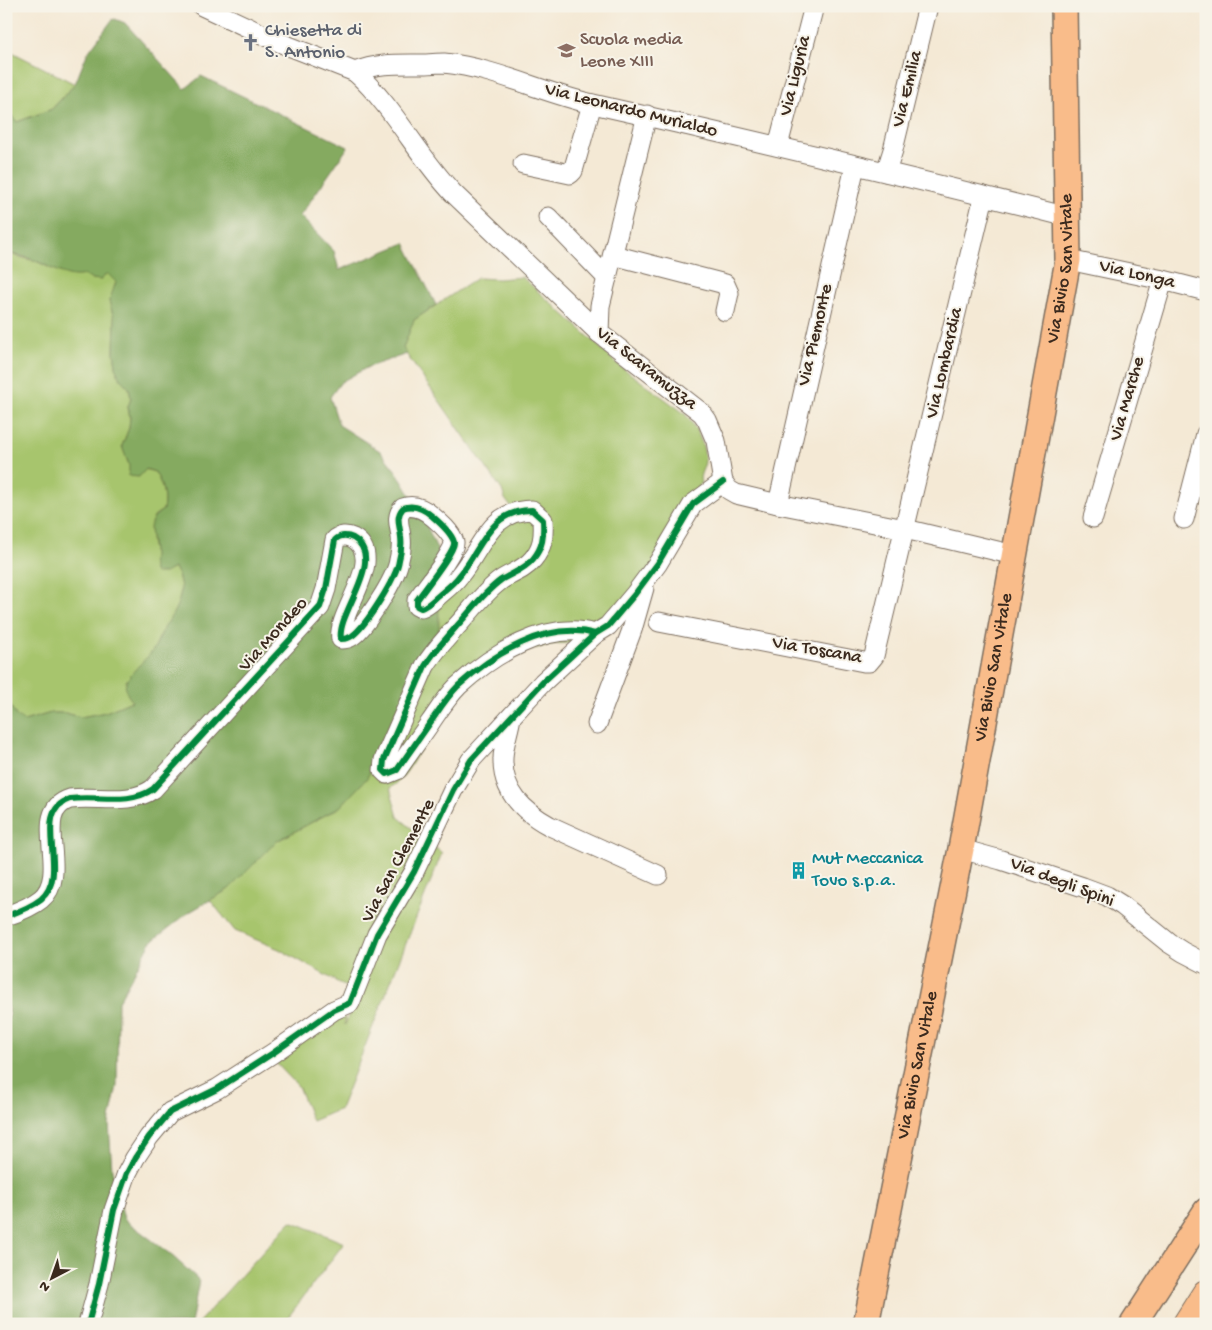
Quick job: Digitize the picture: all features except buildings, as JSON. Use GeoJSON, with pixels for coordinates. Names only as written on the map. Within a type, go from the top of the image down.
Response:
{"type":"FeatureCollection","features":[{"type":"Feature","properties":{"kind":"highway"},"geometry":{"type":"LineString","coordinates":[[1187,1324],[1206,1294]]}},
{"type":"Feature","properties":{"kind":"main road","name":"Via Bivio San Vitale"},"geometry":{"type":"LineString","coordinates":[[866,1324],[961,849],[1068,260],[1064,6]]}},
{"type":"Feature","properties":{"kind":"main road"},"geometry":{"type":"LineString","coordinates":[[1133,1324],[1206,1211]]}},
{"type":"Feature","properties":{"kind":"street"},"geometry":{"type":"LineString","coordinates":[[202,6],[281,43],[355,72]]}},
{"type":"Feature","properties":{"kind":"street","name":"Via Liguria"},"geometry":{"type":"LineString","coordinates":[[778,146],[814,6]]}},
{"type":"Feature","properties":{"kind":"street","name":"Via Emilia"},"geometry":{"type":"LineString","coordinates":[[886,172],[928,6]]}},
{"type":"Feature","properties":{"kind":"street","name":"Via Leonardo Murialdo"},"geometry":{"type":"LineString","coordinates":[[355,72],[369,66],[387,64],[444,63],[499,75],[592,104],[778,146],[1068,217]]}},
{"type":"Feature","properties":{"kind":"street","name":"Via Scaramuzza"},"geometry":{"type":"LineString","coordinates":[[355,72],[370,86],[398,120],[432,170],[453,193],[599,333],[702,414],[707,420],[716,441],[723,482]]}},
{"type":"Feature","properties":{"kind":"street"},"geometry":{"type":"LineString","coordinates":[[523,164],[570,174],[573,171],[592,104]]}},
{"type":"Feature","properties":{"kind":"street"},"geometry":{"type":"LineString","coordinates":[[599,333],[600,306],[647,115]]}},
{"type":"Feature","properties":{"kind":"street","name":"Via Piemonte"},"geometry":{"type":"LineString","coordinates":[[778,504],[855,166]]}},
{"type":"Feature","properties":{"kind":"street","name":"Via Lombardia"},"geometry":{"type":"LineString","coordinates":[[905,529],[984,196]]}},
{"type":"Feature","properties":{"kind":"street"},"geometry":{"type":"LineString","coordinates":[[548,217],[607,278]]}},
{"type":"Feature","properties":{"kind":"street"},"geometry":{"type":"LineString","coordinates":[[613,255],[725,284],[729,292],[724,311]]}},
{"type":"Feature","properties":{"kind":"street","name":"Via Longa"},"geometry":{"type":"LineString","coordinates":[[1068,260],[1206,291]]}},
{"type":"Feature","properties":{"kind":"street","name":"Via Marche"},"geometry":{"type":"LineString","coordinates":[[1093,518],[1163,280]]}},
{"type":"Feature","properties":{"kind":"street"},"geometry":{"type":"LineString","coordinates":[[1184,519],[1206,434]]}},
{"type":"Feature","properties":{"kind":"street"},"geometry":{"type":"LineString","coordinates":[[723,482],[729,490],[736,494],[905,529],[1014,556]]}},
{"type":"Feature","properties":{"kind":"street","name":"Via San Clemente"},"geometry":{"type":"LineString","coordinates":[[88,1324],[114,1210],[127,1174],[149,1137],[170,1112],[217,1089],[273,1053],[334,1010],[350,1003],[377,934],[414,872],[453,790],[471,760],[543,682],[595,634],[608,626],[658,563],[693,504],[723,482]]}},
{"type":"Feature","properties":{"kind":"street","name":"Via Mondeo"},"geometry":{"type":"LineString","coordinates":[[6,916],[33,905],[42,899],[48,890],[53,868],[50,821],[56,808],[62,802],[70,799],[129,799],[148,793],[153,789],[320,607],[326,589],[335,540],[339,537],[350,536],[358,541],[365,556],[361,578],[342,623],[342,639],[353,636],[366,620],[388,587],[396,570],[399,563],[401,541],[398,518],[403,508],[415,507],[427,512],[445,529],[454,542],[454,546],[445,561],[417,600],[417,606],[421,608],[459,576],[499,520],[513,512],[532,510],[543,520],[543,543],[532,560],[523,568],[502,580],[478,600],[457,627],[433,652],[425,666],[384,760],[383,770],[387,774],[397,770],[443,703],[458,686],[486,664],[523,641],[541,635],[571,631],[585,631],[595,634]]}},
{"type":"Feature","properties":{"kind":"street","name":"Via Toscana"},"geometry":{"type":"LineString","coordinates":[[658,622],[869,662],[874,656],[905,529]]}},
{"type":"Feature","properties":{"kind":"street"},"geometry":{"type":"LineString","coordinates":[[597,724],[632,630],[646,579]]}},
{"type":"Feature","properties":{"kind":"street"},"geometry":{"type":"LineString","coordinates":[[511,717],[503,760],[510,791],[522,807],[550,826],[658,875]]}},
{"type":"Feature","properties":{"kind":"street","name":"Via degli Spini"},"geometry":{"type":"LineString","coordinates":[[961,849],[1001,860],[1107,896],[1123,906],[1169,943],[1206,964]]}},
{"type":"Feature","properties":{"kind":"green space"},"geometry":{"type":"Polygon","coordinates":[[[115,19],[125,23],[185,89],[201,76],[348,147],[300,216],[334,251],[339,270],[405,243],[436,305],[414,320],[403,348],[407,354],[368,367],[341,382],[330,397],[339,425],[380,451],[396,471],[420,511],[438,551],[439,633],[367,778],[340,807],[277,841],[229,889],[188,913],[151,942],[118,1002],[117,1086],[109,1124],[112,1170],[124,1219],[170,1254],[199,1280],[191,1324],[6,1324],[6,1024],[10,1014],[6,1003],[6,699],[17,717],[24,721],[51,713],[65,713],[81,717],[106,712],[132,701],[126,691],[127,680],[153,651],[175,609],[181,586],[174,568],[165,573],[155,573],[152,564],[151,524],[163,510],[164,505],[164,495],[160,481],[155,472],[146,469],[139,477],[129,476],[129,465],[122,446],[129,428],[128,407],[131,398],[129,388],[117,372],[114,352],[115,321],[109,301],[116,282],[107,273],[101,280],[91,279],[84,275],[72,276],[29,258],[6,253],[6,109],[17,122],[52,109],[75,84],[87,54],[112,20],[115,19]]]}},
{"type":"Feature","properties":{"kind":"green space"},"geometry":{"type":"Polygon","coordinates":[[[6,49],[75,84],[52,109],[17,122],[6,109],[6,49]]]}},
{"type":"Feature","properties":{"kind":"green space"},"geometry":{"type":"Polygon","coordinates":[[[6,253],[38,262],[52,269],[84,275],[91,279],[107,273],[117,282],[109,301],[115,321],[114,352],[117,372],[129,388],[131,398],[128,407],[129,428],[122,446],[129,465],[155,472],[160,481],[164,495],[164,505],[163,510],[155,515],[151,539],[153,551],[165,573],[174,568],[181,585],[181,593],[176,609],[154,649],[126,681],[132,701],[106,712],[81,717],[65,713],[51,713],[24,721],[17,717],[6,699],[6,253]]]}},
{"type":"Feature","properties":{"kind":"green space"},"geometry":{"type":"Polygon","coordinates":[[[522,277],[616,363],[684,413],[692,423],[705,454],[704,466],[700,477],[701,483],[676,533],[640,587],[576,643],[560,643],[529,651],[500,665],[474,683],[448,712],[401,779],[390,788],[398,817],[442,853],[340,1109],[312,1121],[298,1086],[275,1062],[329,1023],[345,1018],[345,1025],[357,993],[279,949],[235,931],[210,900],[229,889],[277,841],[340,807],[437,593],[511,507],[505,499],[502,490],[402,348],[414,320],[477,278],[522,277]]]}},
{"type":"Feature","properties":{"kind":"green space"},"geometry":{"type":"Polygon","coordinates":[[[291,1221],[344,1243],[283,1324],[197,1324],[291,1221]]]}},
{"type":"Feature","properties":{"kind":"cycle path"},"geometry":{"type":"LineString","coordinates":[[88,1324],[99,1284],[114,1210],[127,1173],[149,1137],[170,1112],[217,1089],[273,1053],[334,1010],[350,1003],[377,934],[414,872],[453,790],[471,760],[543,682],[595,634],[608,626],[658,563],[693,504],[723,482]]}},
{"type":"Feature","properties":{"kind":"cycle path"},"geometry":{"type":"LineString","coordinates":[[6,916],[37,902],[49,888],[53,874],[51,829],[53,816],[58,806],[70,799],[123,799],[143,794],[153,789],[320,607],[326,589],[335,540],[341,536],[353,538],[362,547],[365,559],[363,572],[342,628],[341,639],[352,636],[358,631],[380,601],[393,578],[401,552],[399,515],[403,508],[415,507],[426,511],[435,518],[454,542],[445,561],[417,600],[417,606],[421,608],[426,606],[455,581],[496,524],[517,512],[532,510],[543,520],[542,541],[533,559],[526,566],[501,580],[488,591],[432,655],[425,666],[384,760],[383,770],[387,774],[397,770],[454,690],[487,663],[521,643],[540,636],[558,632],[577,631],[595,634]]}},
{"type":"Feature","properties":{"kind":"place","name":"Chiesetta di S. Antonio"},"geometry":{"type":"Point","coordinates":[251,42]}},
{"type":"Feature","properties":{"kind":"place","name":"Scuola media Leone XIII"},"geometry":{"type":"Point","coordinates":[566,51]}},
{"type":"Feature","properties":{"kind":"place","name":"Mut Meccanica Tovo s.p.a."},"geometry":{"type":"Point","coordinates":[798,870]}}]}
